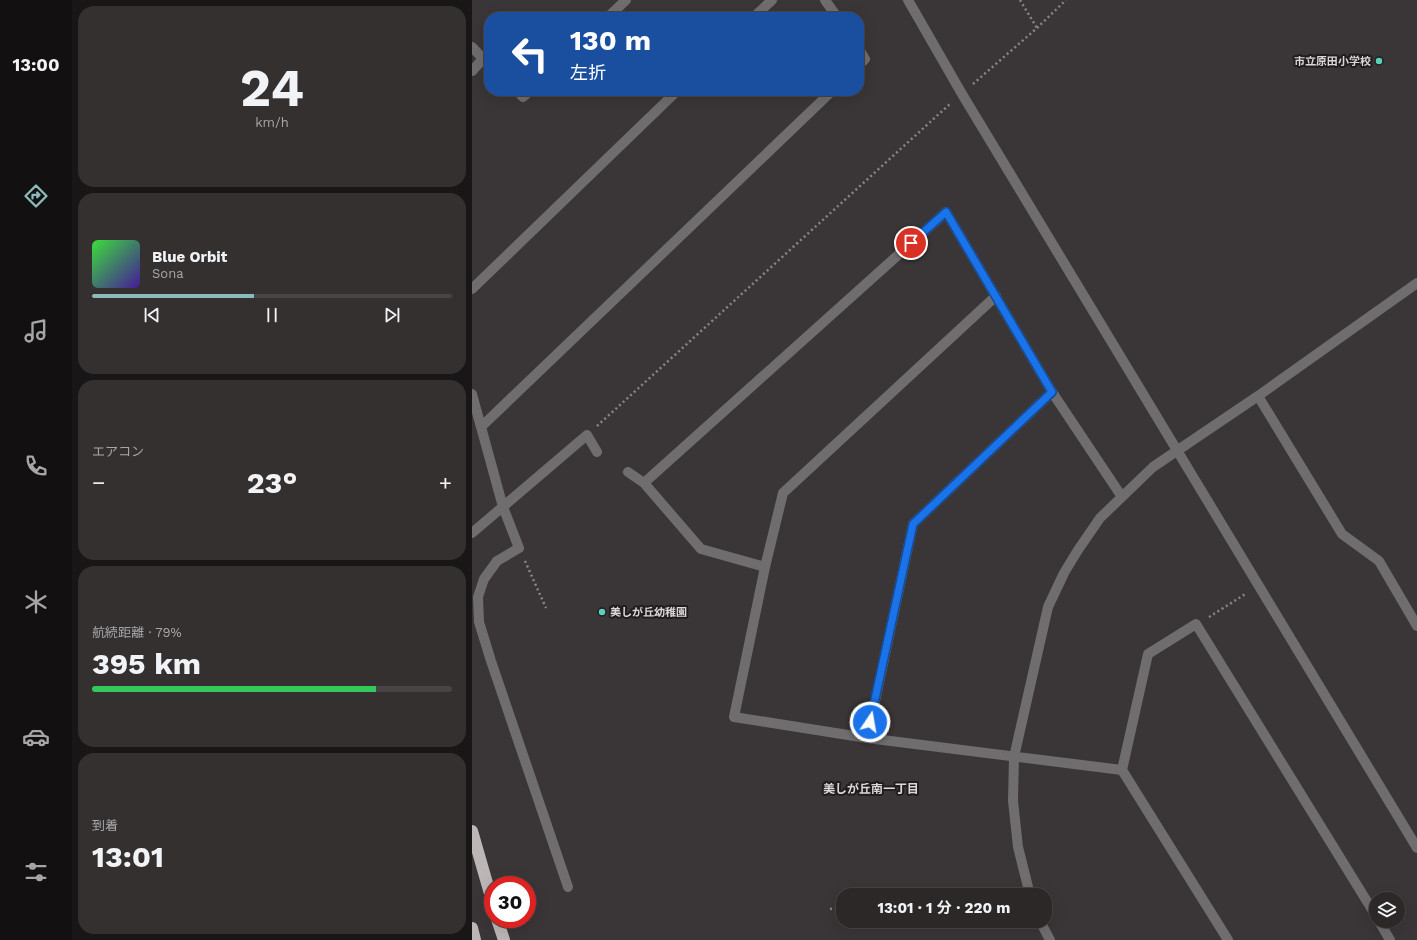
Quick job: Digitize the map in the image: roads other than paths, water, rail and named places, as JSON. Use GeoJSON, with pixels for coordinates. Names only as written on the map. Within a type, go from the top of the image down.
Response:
{"type":"FeatureCollection","features":[{"type":"Feature","properties":{"kind":"highway"},"geometry":{"type":"LineString","coordinates":[[472,831],[485,876]]}},
{"type":"Feature","properties":{"kind":"highway"},"geometry":{"type":"LineString","coordinates":[[472,928],[475,940]]}},
{"type":"Feature","properties":{"kind":"highway"},"geometry":{"type":"LineString","coordinates":[[501,928],[504,940]]}},
{"type":"Feature","properties":{"kind":"street"},"geometry":{"type":"LineString","coordinates":[[613,12],[626,0]]}},
{"type":"Feature","properties":{"kind":"street"},"geometry":{"type":"LineString","coordinates":[[759,12],[772,0]]}},
{"type":"Feature","properties":{"kind":"street"},"geometry":{"type":"LineString","coordinates":[[825,0],[833,12]]}},
{"type":"Feature","properties":{"kind":"street"},"geometry":{"type":"LineString","coordinates":[[908,0],[962,94],[1417,848]]}},
{"type":"Feature","properties":{"kind":"street"},"geometry":{"type":"LineString","coordinates":[[472,47],[484,60]]}},
{"type":"Feature","properties":{"kind":"street"},"geometry":{"type":"LineString","coordinates":[[472,71],[484,63]]}},
{"type":"Feature","properties":{"kind":"street"},"geometry":{"type":"LineString","coordinates":[[472,289],[672,96]]}},
{"type":"Feature","properties":{"kind":"street"},"geometry":{"type":"LineString","coordinates":[[481,427],[827,96]]}},
{"type":"Feature","properties":{"kind":"street"},"geometry":{"type":"LineString","coordinates":[[644,484],[946,212],[1052,392],[1122,496]]}},
{"type":"Feature","properties":{"kind":"street"},"geometry":{"type":"LineString","coordinates":[[1028,888],[1018,847],[1013,801],[1014,757],[1048,607],[1064,572],[1078,550],[1100,518],[1153,467],[1258,396],[1417,283]]}},
{"type":"Feature","properties":{"kind":"street"},"geometry":{"type":"LineString","coordinates":[[996,296],[783,492],[765,567],[734,717],[867,738],[1122,770]]}},
{"type":"Feature","properties":{"kind":"street"},"geometry":{"type":"LineString","coordinates":[[867,738],[913,524],[1052,392]]}},
{"type":"Feature","properties":{"kind":"street"},"geometry":{"type":"LineString","coordinates":[[472,394],[503,507],[519,548],[497,561],[484,579],[478,597],[479,622],[568,887]]}},
{"type":"Feature","properties":{"kind":"street"},"geometry":{"type":"LineString","coordinates":[[1258,396],[1342,534],[1379,561],[1417,626]]}},
{"type":"Feature","properties":{"kind":"street"},"geometry":{"type":"LineString","coordinates":[[472,533],[587,435],[598,452]]}},
{"type":"Feature","properties":{"kind":"street"},"geometry":{"type":"LineString","coordinates":[[628,472],[644,484],[701,549],[765,567]]}},
{"type":"Feature","properties":{"kind":"street"},"geometry":{"type":"LineString","coordinates":[[1228,940],[1122,770],[1148,654],[1196,624],[1369,905]]}},
{"type":"Feature","properties":{"kind":"street"},"geometry":{"type":"LineString","coordinates":[[1044,928],[1050,940]]}},
{"type":"Feature","properties":{"kind":"street"},"geometry":{"type":"LineString","coordinates":[[1383,928],[1390,940]]}},
{"type":"Feature","properties":{"kind":"place","name":"市立原田小学校"},"geometry":{"type":"Point","coordinates":[1379,61]}},
{"type":"Feature","properties":{"kind":"place","name":"美しが丘幼稚園"},"geometry":{"type":"Point","coordinates":[602,612]}},
{"type":"Feature","properties":{"kind":"district","name":"美しが丘南一丁目"},"geometry":{"type":"Point","coordinates":[871,789]}}]}
